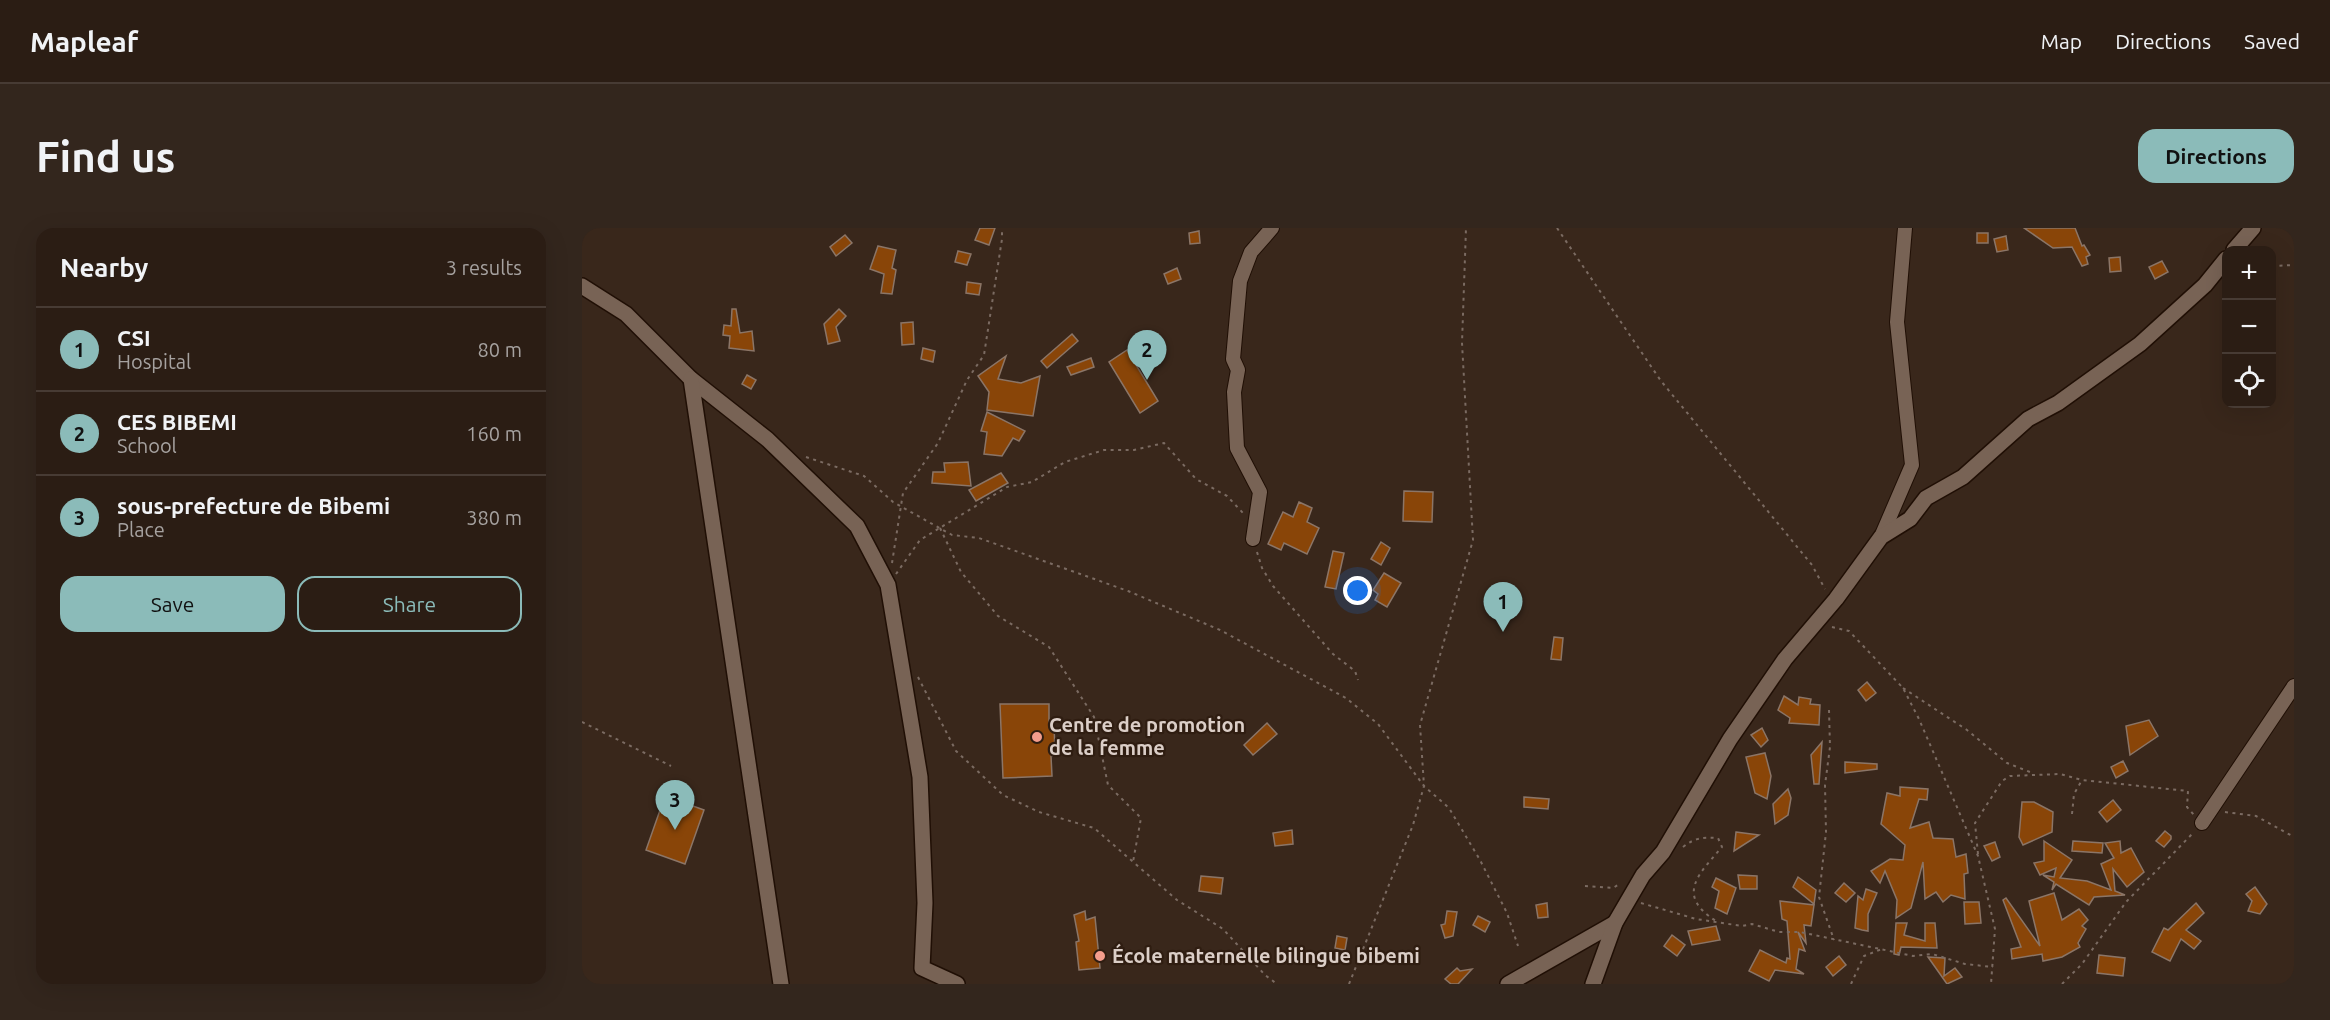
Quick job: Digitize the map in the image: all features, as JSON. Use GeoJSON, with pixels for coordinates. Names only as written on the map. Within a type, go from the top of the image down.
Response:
{"type":"FeatureCollection","features":[{"type":"Feature","properties":{"kind":"main road"},"geometry":{"type":"LineString","coordinates":[[2237,246],[2253,228]]}},
{"type":"Feature","properties":{"kind":"main road"},"geometry":{"type":"LineString","coordinates":[[1593,984],[1615,923],[1643,875],[1663,852],[1749,711],[1775,678],[1785,659],[1870,556],[1881,537],[1910,519],[1926,498],[1963,477],[2028,419],[2058,403],[2140,344],[2205,285],[2222,264]]}},
{"type":"Feature","properties":{"kind":"main road"},"geometry":{"type":"LineString","coordinates":[[582,286],[626,314],[691,379],[768,440],[857,526],[888,585],[920,777],[925,903],[922,968],[957,984]]}},
{"type":"Feature","properties":{"kind":"main road"},"geometry":{"type":"LineString","coordinates":[[691,379],[781,984]]}},
{"type":"Feature","properties":{"kind":"main road"},"geometry":{"type":"LineString","coordinates":[[1508,984],[1615,923]]}},
{"type":"Feature","properties":{"kind":"street"},"geometry":{"type":"LineString","coordinates":[[1252,539],[1260,492],[1237,448],[1234,392],[1238,370],[1233,359],[1240,281],[1251,252],[1272,228]]}},
{"type":"Feature","properties":{"kind":"street"},"geometry":{"type":"LineString","coordinates":[[1881,537],[1912,465],[1897,322],[1905,228]]}},
{"type":"Feature","properties":{"kind":"street"},"geometry":{"type":"LineString","coordinates":[[2202,823],[2294,686]]}},
{"type":"Feature","properties":{"kind":"path"},"geometry":{"type":"LineString","coordinates":[[1001,261],[1002,228]]}},
{"type":"Feature","properties":{"kind":"path"},"geometry":{"type":"LineString","coordinates":[[1349,984],[1413,825],[1424,786],[1420,725],[1473,540],[1462,343],[1466,228]]}},
{"type":"Feature","properties":{"kind":"path"},"geometry":{"type":"LineString","coordinates":[[1557,228],[1661,381],[1812,565],[1826,592]]}},
{"type":"Feature","properties":{"kind":"path"},"geometry":{"type":"LineString","coordinates":[[888,585],[903,493],[938,443],[967,380],[984,355],[1002,239]]}},
{"type":"Feature","properties":{"kind":"path"},"geometry":{"type":"LineString","coordinates":[[2276,266],[2294,265]]}},
{"type":"Feature","properties":{"kind":"path"},"geometry":{"type":"LineString","coordinates":[[888,585],[920,540],[1007,487],[1032,482],[1065,462],[1104,450],[1134,450],[1164,443],[1196,479],[1227,496],[1242,511],[1262,568],[1273,585],[1333,654],[1354,671],[1358,680]]}},
{"type":"Feature","properties":{"kind":"path"},"geometry":{"type":"LineString","coordinates":[[802,456],[864,476],[901,506],[952,535],[979,538],[1066,568],[1220,630],[1354,705],[1378,724],[1424,786],[1449,808],[1480,860],[1507,913],[1518,946]]}},
{"type":"Feature","properties":{"kind":"path"},"geometry":{"type":"LineString","coordinates":[[940,528],[961,572],[998,616],[1049,647],[1094,717],[1108,785],[1141,818],[1133,862]]}},
{"type":"Feature","properties":{"kind":"path"},"geometry":{"type":"LineString","coordinates":[[1824,631],[1831,627],[1849,632],[1903,688],[1967,730],[2007,764],[2033,773]]}},
{"type":"Feature","properties":{"kind":"path"},"geometry":{"type":"LineString","coordinates":[[915,672],[956,751],[1003,795],[1039,812],[1094,828],[1177,900],[1223,929],[1265,975],[1277,984]]}},
{"type":"Feature","properties":{"kind":"path"},"geometry":{"type":"LineString","coordinates":[[1903,688],[1919,719],[1978,856]]}},
{"type":"Feature","properties":{"kind":"path"},"geometry":{"type":"LineString","coordinates":[[1829,710],[1830,747],[1825,785],[1826,832],[1819,897],[1834,940]]}},
{"type":"Feature","properties":{"kind":"path"},"geometry":{"type":"LineString","coordinates":[[582,722],[671,766]]}},
{"type":"Feature","properties":{"kind":"path"},"geometry":{"type":"LineString","coordinates":[[1991,984],[1995,928],[1978,856],[1976,823],[2002,781],[2010,776],[2033,773],[2060,774],[2082,780],[2188,791],[2187,807],[2202,823]]}},
{"type":"Feature","properties":{"kind":"path"},"geometry":{"type":"LineString","coordinates":[[2072,813],[2074,794],[2082,780]]}},
{"type":"Feature","properties":{"kind":"path"},"geometry":{"type":"LineString","coordinates":[[2062,984],[2082,964],[2126,902],[2202,823],[2219,811],[2256,816],[2294,837]]}},
{"type":"Feature","properties":{"kind":"path"},"geometry":{"type":"LineString","coordinates":[[1663,852],[1678,857],[1684,846],[1694,839],[1718,838],[1722,846],[1697,876],[1693,888],[1694,898],[1701,911],[1715,921],[1742,926]]}},
{"type":"Feature","properties":{"kind":"path"},"geometry":{"type":"LineString","coordinates":[[1630,900],[1696,919],[1742,926],[1752,924],[1779,933],[1800,932],[1885,948],[1913,956],[1932,954],[1965,963],[1993,967]]}},
{"type":"Feature","properties":{"kind":"path"},"geometry":{"type":"LineString","coordinates":[[1851,984],[1864,956],[1885,948]]}},
{"type":"Feature","properties":{"kind":"building"},"geometry":{"type":"Polygon","coordinates":[[[980,228],[995,228],[989,245],[975,240],[980,228]]]}},
{"type":"Feature","properties":{"kind":"building"},"geometry":{"type":"Polygon","coordinates":[[[2024,228],[2075,228],[2082,246],[2084,245],[2090,255],[2086,257],[2088,264],[2082,266],[2072,247],[2053,248],[2024,228]]]}},
{"type":"Feature","properties":{"kind":"building"},"geometry":{"type":"Polygon","coordinates":[[[1199,231],[1200,243],[1190,244],[1189,233],[1199,231]]]}},
{"type":"Feature","properties":{"kind":"building"},"geometry":{"type":"Polygon","coordinates":[[[1977,233],[1988,233],[1988,243],[1977,243],[1977,233]]]}},
{"type":"Feature","properties":{"kind":"building"},"geometry":{"type":"Polygon","coordinates":[[[845,235],[852,243],[836,256],[830,247],[845,235]]]}},
{"type":"Feature","properties":{"kind":"building"},"geometry":{"type":"Polygon","coordinates":[[[2006,236],[2008,250],[1997,252],[1994,239],[2006,236]]]}},
{"type":"Feature","properties":{"kind":"building"},"geometry":{"type":"Polygon","coordinates":[[[878,246],[896,250],[892,268],[896,270],[892,294],[881,293],[884,274],[870,269],[878,246]]]}},
{"type":"Feature","properties":{"kind":"building"},"geometry":{"type":"Polygon","coordinates":[[[958,251],[971,254],[967,265],[955,262],[958,251]]]}},
{"type":"Feature","properties":{"kind":"building"},"geometry":{"type":"Polygon","coordinates":[[[2120,257],[2121,271],[2110,272],[2109,258],[2120,257]]]}},
{"type":"Feature","properties":{"kind":"building"},"geometry":{"type":"Polygon","coordinates":[[[2162,261],[2168,272],[2155,279],[2149,267],[2162,261]]]}},
{"type":"Feature","properties":{"kind":"building"},"geometry":{"type":"Polygon","coordinates":[[[1177,268],[1181,279],[1168,284],[1164,274],[1177,268]]]}},
{"type":"Feature","properties":{"kind":"building"},"geometry":{"type":"Polygon","coordinates":[[[967,282],[981,284],[979,295],[966,293],[967,282]]]}},
{"type":"Feature","properties":{"kind":"building"},"geometry":{"type":"Polygon","coordinates":[[[732,309],[736,309],[740,333],[752,331],[754,351],[729,348],[730,336],[723,335],[724,325],[731,326],[732,309]]]}},
{"type":"Feature","properties":{"kind":"building"},"geometry":{"type":"Polygon","coordinates":[[[839,309],[846,316],[836,327],[840,341],[828,344],[824,324],[839,309]]]}},
{"type":"Feature","properties":{"kind":"building"},"geometry":{"type":"Polygon","coordinates":[[[913,322],[914,344],[902,345],[901,323],[913,322]]]}},
{"type":"Feature","properties":{"kind":"building"},"geometry":{"type":"Polygon","coordinates":[[[1072,334],[1078,341],[1047,368],[1041,361],[1072,334]]]}},
{"type":"Feature","properties":{"kind":"building"},"geometry":{"type":"Polygon","coordinates":[[[923,348],[935,351],[933,362],[921,359],[923,348]]]}},
{"type":"Feature","properties":{"kind":"building"},"geometry":{"type":"Polygon","coordinates":[[[1127,350],[1158,401],[1140,413],[1109,362],[1127,350]]]}},
{"type":"Feature","properties":{"kind":"building"},"geometry":{"type":"Polygon","coordinates":[[[1006,356],[998,379],[1021,383],[1040,376],[1033,416],[987,410],[989,392],[978,376],[1006,356]]]}},
{"type":"Feature","properties":{"kind":"building"},"geometry":{"type":"Polygon","coordinates":[[[1091,358],[1094,367],[1071,375],[1067,367],[1091,358]]]}},
{"type":"Feature","properties":{"kind":"building"},"geometry":{"type":"Polygon","coordinates":[[[747,375],[756,380],[751,389],[742,384],[747,375]]]}},
{"type":"Feature","properties":{"kind":"building"},"geometry":{"type":"Polygon","coordinates":[[[987,412],[1025,431],[1019,441],[1013,438],[1002,456],[984,454],[987,432],[981,431],[987,412]]]}},
{"type":"Feature","properties":{"kind":"building"},"geometry":{"type":"Polygon","coordinates":[[[968,462],[971,486],[932,483],[933,472],[945,472],[944,463],[968,462]]]}},
{"type":"Feature","properties":{"kind":"building"},"geometry":{"type":"Polygon","coordinates":[[[1001,473],[1008,483],[976,501],[969,490],[1001,473]]]}},
{"type":"Feature","properties":{"kind":"building"},"geometry":{"type":"Polygon","coordinates":[[[1404,491],[1433,492],[1432,522],[1403,521],[1404,491]]]}},
{"type":"Feature","properties":{"kind":"building"},"geometry":{"type":"Polygon","coordinates":[[[1299,502],[1312,508],[1307,522],[1319,528],[1307,554],[1284,543],[1281,550],[1268,544],[1283,512],[1293,517],[1299,502]]]}},
{"type":"Feature","properties":{"kind":"building"},"geometry":{"type":"Polygon","coordinates":[[[1381,542],[1390,548],[1381,565],[1371,559],[1381,542]]]}},
{"type":"Feature","properties":{"kind":"building"},"geometry":{"type":"Polygon","coordinates":[[[1333,551],[1344,553],[1336,589],[1325,587],[1333,551]]]}},
{"type":"Feature","properties":{"kind":"building"},"geometry":{"type":"Polygon","coordinates":[[[1384,573],[1401,583],[1387,607],[1375,600],[1378,594],[1373,590],[1384,573]]]}},
{"type":"Feature","properties":{"kind":"building"},"geometry":{"type":"Polygon","coordinates":[[[1554,637],[1563,638],[1561,660],[1551,659],[1554,637]]]}},
{"type":"Feature","properties":{"kind":"building"},"geometry":{"type":"Polygon","coordinates":[[[1867,682],[1876,693],[1866,701],[1858,690],[1867,682]]]}},
{"type":"Feature","properties":{"kind":"building"},"geometry":{"type":"Polygon","coordinates":[[[1784,696],[1798,705],[1799,697],[1811,699],[1810,704],[1820,705],[1819,725],[1789,723],[1790,718],[1778,710],[1784,696]]]}},
{"type":"Feature","properties":{"kind":"building"},"geometry":{"type":"Polygon","coordinates":[[[1000,704],[1049,704],[1049,722],[1054,722],[1055,756],[1051,756],[1052,776],[1003,778],[1000,704]]]}},
{"type":"Feature","properties":{"kind":"building"},"geometry":{"type":"Polygon","coordinates":[[[2149,720],[2158,736],[2130,755],[2126,726],[2149,720]]]}},
{"type":"Feature","properties":{"kind":"building"},"geometry":{"type":"Polygon","coordinates":[[[1267,723],[1277,734],[1253,755],[1244,745],[1267,723]]]}},
{"type":"Feature","properties":{"kind":"building"},"geometry":{"type":"Polygon","coordinates":[[[1762,728],[1768,740],[1761,747],[1751,735],[1762,728]]]}},
{"type":"Feature","properties":{"kind":"building"},"geometry":{"type":"Polygon","coordinates":[[[1822,742],[1819,784],[1814,784],[1811,755],[1822,742]]]}},
{"type":"Feature","properties":{"kind":"building"},"geometry":{"type":"Polygon","coordinates":[[[1765,753],[1771,776],[1767,799],[1755,793],[1746,757],[1765,753]]]}},
{"type":"Feature","properties":{"kind":"building"},"geometry":{"type":"Polygon","coordinates":[[[2123,761],[2128,771],[2116,778],[2111,767],[2123,761]]]}},
{"type":"Feature","properties":{"kind":"building"},"geometry":{"type":"Polygon","coordinates":[[[1845,762],[1877,764],[1877,769],[1845,773],[1845,762]]]}},
{"type":"Feature","properties":{"kind":"building"},"geometry":{"type":"Polygon","coordinates":[[[1900,787],[1928,789],[1927,800],[1919,799],[1910,828],[1929,822],[1933,838],[1953,839],[1956,857],[1966,854],[1968,873],[1964,874],[1965,899],[1951,895],[1943,902],[1936,892],[1925,899],[1923,862],[1911,908],[1896,918],[1897,900],[1885,871],[1880,883],[1871,871],[1890,859],[1903,860],[1905,845],[1881,824],[1887,793],[1900,796],[1900,787]]]}},
{"type":"Feature","properties":{"kind":"building"},"geometry":{"type":"Polygon","coordinates":[[[1788,789],[1791,798],[1788,815],[1775,824],[1773,804],[1788,789]]]}},
{"type":"Feature","properties":{"kind":"building"},"geometry":{"type":"Polygon","coordinates":[[[665,796],[704,810],[685,864],[646,850],[665,796]]]}},
{"type":"Feature","properties":{"kind":"building"},"geometry":{"type":"Polygon","coordinates":[[[1524,797],[1549,799],[1548,809],[1524,807],[1524,797]]]}},
{"type":"Feature","properties":{"kind":"building"},"geometry":{"type":"Polygon","coordinates":[[[2113,800],[2121,810],[2107,822],[2099,812],[2113,800]]]}},
{"type":"Feature","properties":{"kind":"building"},"geometry":{"type":"Polygon","coordinates":[[[2022,802],[2034,802],[2053,812],[2052,832],[2023,845],[2019,837],[2022,802]]]}},
{"type":"Feature","properties":{"kind":"building"},"geometry":{"type":"Polygon","coordinates":[[[1292,830],[1293,844],[1275,846],[1273,833],[1292,830]]]}},
{"type":"Feature","properties":{"kind":"building"},"geometry":{"type":"Polygon","coordinates":[[[2165,831],[2171,839],[2164,847],[2156,841],[2165,831]]]}},
{"type":"Feature","properties":{"kind":"building"},"geometry":{"type":"Polygon","coordinates":[[[1736,832],[1759,835],[1734,851],[1736,832]]]}},
{"type":"Feature","properties":{"kind":"building"},"geometry":{"type":"Polygon","coordinates":[[[2044,841],[2072,860],[2060,878],[2087,881],[2111,890],[2101,864],[2114,858],[2105,843],[2120,841],[2121,853],[2131,848],[2144,872],[2127,887],[2113,869],[2115,891],[2125,895],[2094,897],[2089,905],[2056,884],[2052,890],[2054,882],[2043,875],[2054,877],[2056,868],[2040,875],[2034,863],[2044,861],[2044,841]]]}},
{"type":"Feature","properties":{"kind":"building"},"geometry":{"type":"Polygon","coordinates":[[[2073,841],[2103,843],[2102,853],[2072,851],[2073,841]]]}},
{"type":"Feature","properties":{"kind":"building"},"geometry":{"type":"Polygon","coordinates":[[[1995,842],[2000,857],[1992,861],[1984,846],[1995,842]]]}},
{"type":"Feature","properties":{"kind":"building"},"geometry":{"type":"Polygon","coordinates":[[[1738,875],[1757,876],[1757,889],[1740,889],[1738,875]]]}},
{"type":"Feature","properties":{"kind":"building"},"geometry":{"type":"Polygon","coordinates":[[[1201,876],[1223,878],[1221,894],[1199,891],[1201,876]]]}},
{"type":"Feature","properties":{"kind":"building"},"geometry":{"type":"Polygon","coordinates":[[[1798,877],[1816,890],[1814,904],[1793,887],[1798,877]]]}},
{"type":"Feature","properties":{"kind":"building"},"geometry":{"type":"Polygon","coordinates":[[[1716,878],[1736,888],[1727,914],[1715,908],[1719,891],[1712,887],[1716,878]]]}},
{"type":"Feature","properties":{"kind":"building"},"geometry":{"type":"Polygon","coordinates":[[[1844,883],[1855,893],[1846,902],[1835,893],[1844,883]]]}},
{"type":"Feature","properties":{"kind":"building"},"geometry":{"type":"Polygon","coordinates":[[[2255,887],[2267,904],[2260,914],[2248,911],[2252,901],[2246,894],[2255,887]]]}},
{"type":"Feature","properties":{"kind":"building"},"geometry":{"type":"Polygon","coordinates":[[[1866,889],[1877,893],[1868,914],[1868,931],[1855,928],[1858,896],[1863,900],[1866,889]]]}},
{"type":"Feature","properties":{"kind":"building"},"geometry":{"type":"Polygon","coordinates":[[[2054,893],[2062,920],[2079,909],[2088,920],[2082,926],[2086,929],[2078,943],[2080,947],[2062,957],[2043,961],[2042,954],[2012,959],[2011,949],[2021,947],[2003,900],[2006,898],[2040,946],[2029,901],[2054,893]]]}},
{"type":"Feature","properties":{"kind":"building"},"geometry":{"type":"Polygon","coordinates":[[[1780,901],[1814,905],[1811,926],[1804,925],[1806,943],[1798,932],[1805,951],[1799,949],[1796,969],[1804,974],[1775,970],[1769,981],[1749,971],[1760,950],[1786,963],[1787,958],[1790,959],[1787,921],[1782,919],[1780,901]]]}},
{"type":"Feature","properties":{"kind":"building"},"geometry":{"type":"Polygon","coordinates":[[[1964,902],[1979,902],[1981,923],[1965,924],[1964,902]]]}},
{"type":"Feature","properties":{"kind":"building"},"geometry":{"type":"Polygon","coordinates":[[[1547,903],[1548,917],[1538,918],[1536,905],[1547,903]]]}},
{"type":"Feature","properties":{"kind":"building"},"geometry":{"type":"Polygon","coordinates":[[[2196,903],[2204,913],[2186,930],[2201,941],[2194,949],[2181,939],[2170,961],[2152,952],[2164,928],[2168,930],[2196,903]]]}},
{"type":"Feature","properties":{"kind":"building"},"geometry":{"type":"Polygon","coordinates":[[[1085,911],[1086,920],[1095,917],[1100,968],[1079,970],[1076,942],[1079,941],[1074,915],[1085,911]]]}},
{"type":"Feature","properties":{"kind":"building"},"geometry":{"type":"Polygon","coordinates":[[[1447,911],[1457,912],[1453,936],[1445,938],[1441,925],[1445,924],[1447,911]]]}},
{"type":"Feature","properties":{"kind":"building"},"geometry":{"type":"Polygon","coordinates":[[[1478,916],[1490,922],[1485,932],[1473,925],[1478,916]]]}},
{"type":"Feature","properties":{"kind":"building"},"geometry":{"type":"Polygon","coordinates":[[[1896,923],[1907,923],[1904,935],[1925,941],[1925,923],[1935,923],[1937,948],[1901,947],[1899,955],[1894,954],[1896,923]]]}},
{"type":"Feature","properties":{"kind":"building"},"geometry":{"type":"Polygon","coordinates":[[[1716,926],[1720,940],[1692,945],[1688,931],[1716,926]]]}},
{"type":"Feature","properties":{"kind":"building"},"geometry":{"type":"Polygon","coordinates":[[[1672,935],[1685,945],[1677,956],[1664,946],[1672,935]]]}},
{"type":"Feature","properties":{"kind":"building"},"geometry":{"type":"Polygon","coordinates":[[[1337,936],[1347,938],[1345,950],[1335,948],[1337,936]]]}},
{"type":"Feature","properties":{"kind":"building"},"geometry":{"type":"Polygon","coordinates":[[[2099,955],[2125,958],[2123,976],[2097,973],[2099,955]]]}},
{"type":"Feature","properties":{"kind":"building"},"geometry":{"type":"Polygon","coordinates":[[[1839,956],[1846,965],[1833,976],[1826,967],[1839,956]]]}},
{"type":"Feature","properties":{"kind":"building"},"geometry":{"type":"Polygon","coordinates":[[[1928,957],[1945,958],[1944,976],[1955,968],[1962,977],[1947,984],[1928,957]]]}},
{"type":"Feature","properties":{"kind":"building"},"geometry":{"type":"Polygon","coordinates":[[[1457,968],[1460,971],[1472,969],[1458,984],[1451,984],[1445,979],[1457,968]]]}},
{"type":"Feature","properties":{"kind":"place","name":"CES BIBEMI"},"geometry":{"type":"Point","coordinates":[1147,380]}},
{"type":"Feature","properties":{"kind":"place","name":"CSI"},"geometry":{"type":"Point","coordinates":[1503,632]}},
{"type":"Feature","properties":{"kind":"place","name":"Centre de promotion de la femme"},"geometry":{"type":"Point","coordinates":[1037,737]}},
{"type":"Feature","properties":{"kind":"place","name":"sous-prefecture de Bibemi"},"geometry":{"type":"Point","coordinates":[675,830]}},
{"type":"Feature","properties":{"kind":"place","name":"École maternelle bilingue bibemi"},"geometry":{"type":"Point","coordinates":[1100,956]}}]}
